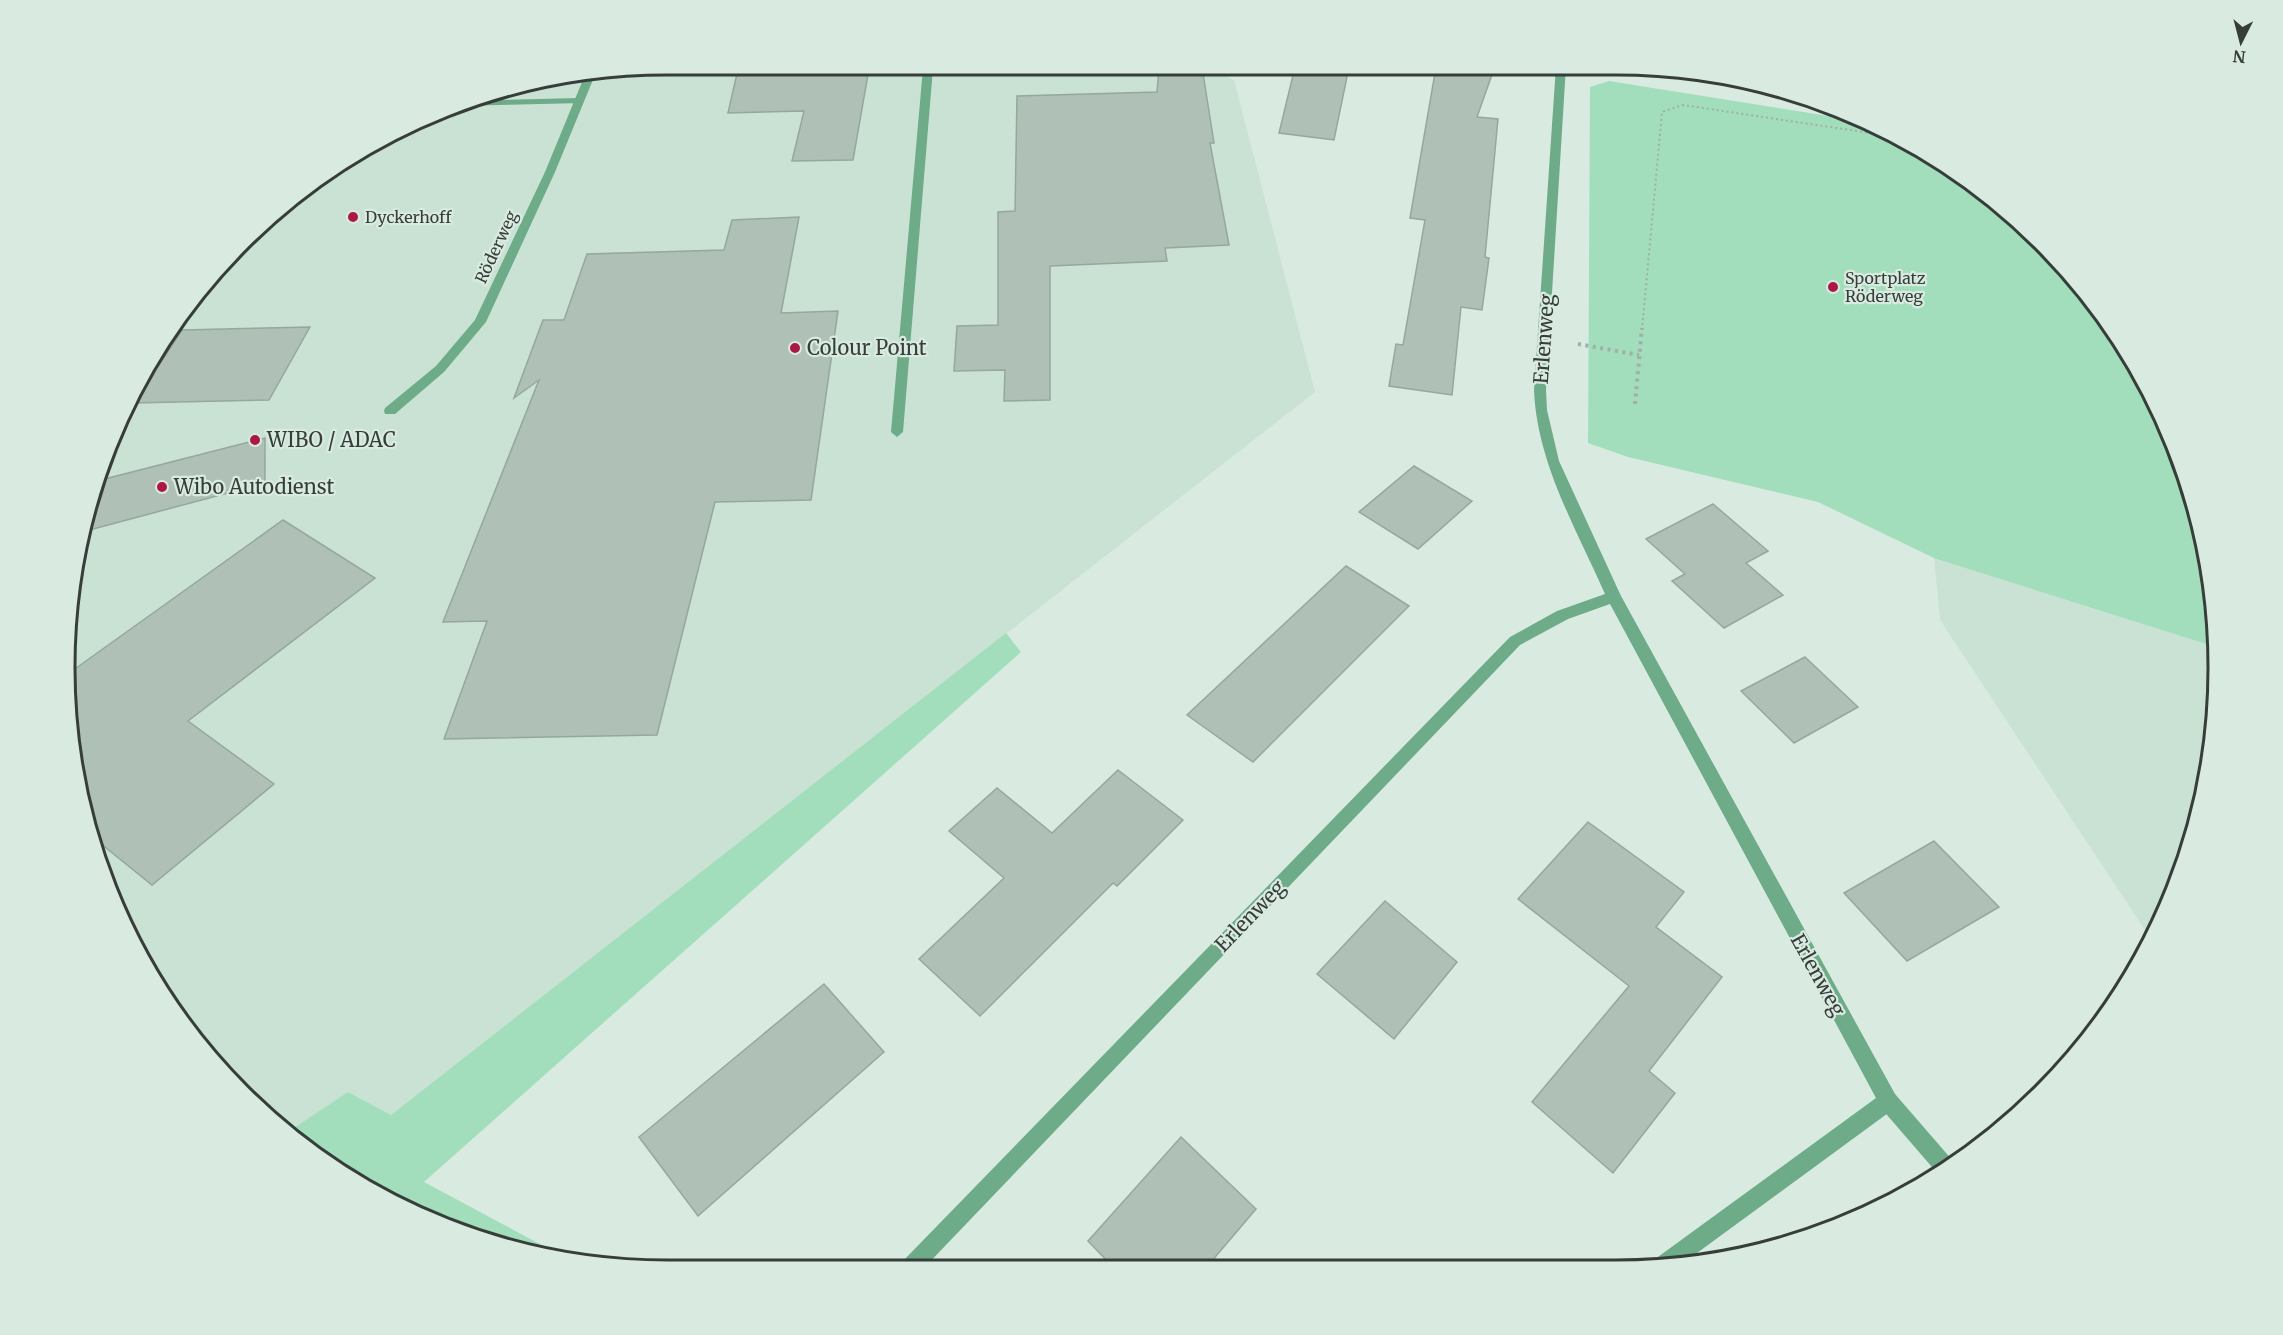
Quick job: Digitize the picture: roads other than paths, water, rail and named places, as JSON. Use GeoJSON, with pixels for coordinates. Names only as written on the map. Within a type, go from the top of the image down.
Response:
{"type":"FeatureCollection","features":[{"type":"Feature","properties":{"kind":"street"},"geometry":{"type":"LineString","coordinates":[[897,432],[927,75]]}},
{"type":"Feature","properties":{"kind":"street","name":"Erlenweg"},"geometry":{"type":"LineString","coordinates":[[1560,75],[1541,400],[1552,461],[1614,597],[1888,1101],[1941,1162]]}},
{"type":"Feature","properties":{"kind":"street","name":"Röderweg"},"geometry":{"type":"LineString","coordinates":[[390,411],[440,369],[480,322],[550,172],[588,80]]}},
{"type":"Feature","properties":{"kind":"street"},"geometry":{"type":"LineString","coordinates":[[485,104],[579,102]]}},
{"type":"Feature","properties":{"kind":"street","name":"Erlenweg"},"geometry":{"type":"LineString","coordinates":[[918,1260],[1515,641],[1548,620],[1583,605],[1614,597]]}},
{"type":"Feature","properties":{"kind":"street"},"geometry":{"type":"LineString","coordinates":[[1675,1257],[1888,1101]]}},
{"type":"Feature","properties":{"kind":"place","name":"Dyckerhoff"},"geometry":{"type":"Point","coordinates":[353,217]}},
{"type":"Feature","properties":{"kind":"place","name":"Sportplatz Röderweg"},"geometry":{"type":"Point","coordinates":[1833,287]}},
{"type":"Feature","properties":{"kind":"place","name":"Colour Point"},"geometry":{"type":"Point","coordinates":[795,348]}},
{"type":"Feature","properties":{"kind":"place","name":"WIBO / ADAC"},"geometry":{"type":"Point","coordinates":[255,440]}},
{"type":"Feature","properties":{"kind":"place","name":"Wibo Autodienst"},"geometry":{"type":"Point","coordinates":[162,487]}}]}
